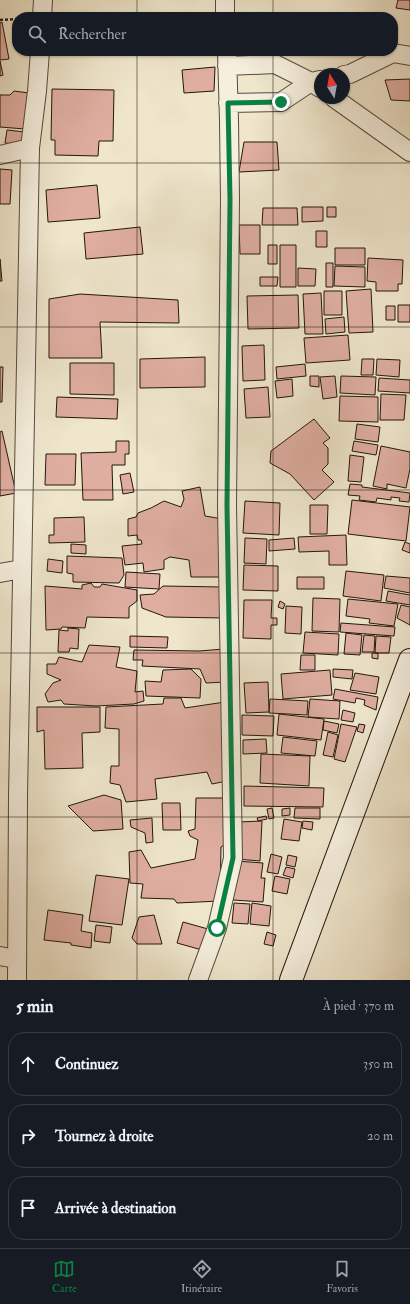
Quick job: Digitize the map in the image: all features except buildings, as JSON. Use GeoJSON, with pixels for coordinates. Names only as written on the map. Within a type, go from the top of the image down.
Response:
{"type":"FeatureCollection","features":[{"type":"Feature","properties":{"kind":"street"},"geometry":{"type":"LineString","coordinates":[[42,12],[43,0]]}},
{"type":"Feature","properties":{"kind":"street"},"geometry":{"type":"LineString","coordinates":[[225,0],[225,12]]}},
{"type":"Feature","properties":{"kind":"street"},"geometry":{"type":"LineString","coordinates":[[398,54],[410,56]]}},
{"type":"Feature","properties":{"kind":"street"},"geometry":{"type":"LineString","coordinates":[[17,980],[9,958],[18,789],[30,148],[38,91],[40,56]]}},
{"type":"Feature","properties":{"kind":"street"},"geometry":{"type":"LineString","coordinates":[[350,74],[387,56]]}},
{"type":"Feature","properties":{"kind":"street"},"geometry":{"type":"LineString","coordinates":[[198,980],[217,928],[233,858],[227,506],[230,199],[227,59],[274,64],[314,82]]}},
{"type":"Feature","properties":{"kind":"street"},"geometry":{"type":"LineString","coordinates":[[228,103],[281,102],[314,85]]}},
{"type":"Feature","properties":{"kind":"street"},"geometry":{"type":"LineString","coordinates":[[342,104],[410,152]]}},
{"type":"Feature","properties":{"kind":"street"},"geometry":{"type":"LineString","coordinates":[[0,155],[30,148]]}},
{"type":"Feature","properties":{"kind":"street"},"geometry":{"type":"LineString","coordinates":[[0,573],[22,569]]}},
{"type":"Feature","properties":{"kind":"street"},"geometry":{"type":"LineString","coordinates":[[291,980],[410,660]]}},
{"type":"Feature","properties":{"kind":"path"},"geometry":{"type":"LineString","coordinates":[[0,20],[12,19]]}},
{"type":"Feature","properties":{"kind":"route"},"geometry":{"type":"LineString","coordinates":[[217,928],[233,858],[227,506],[230,199],[228,103],[281,102]]}}]}
